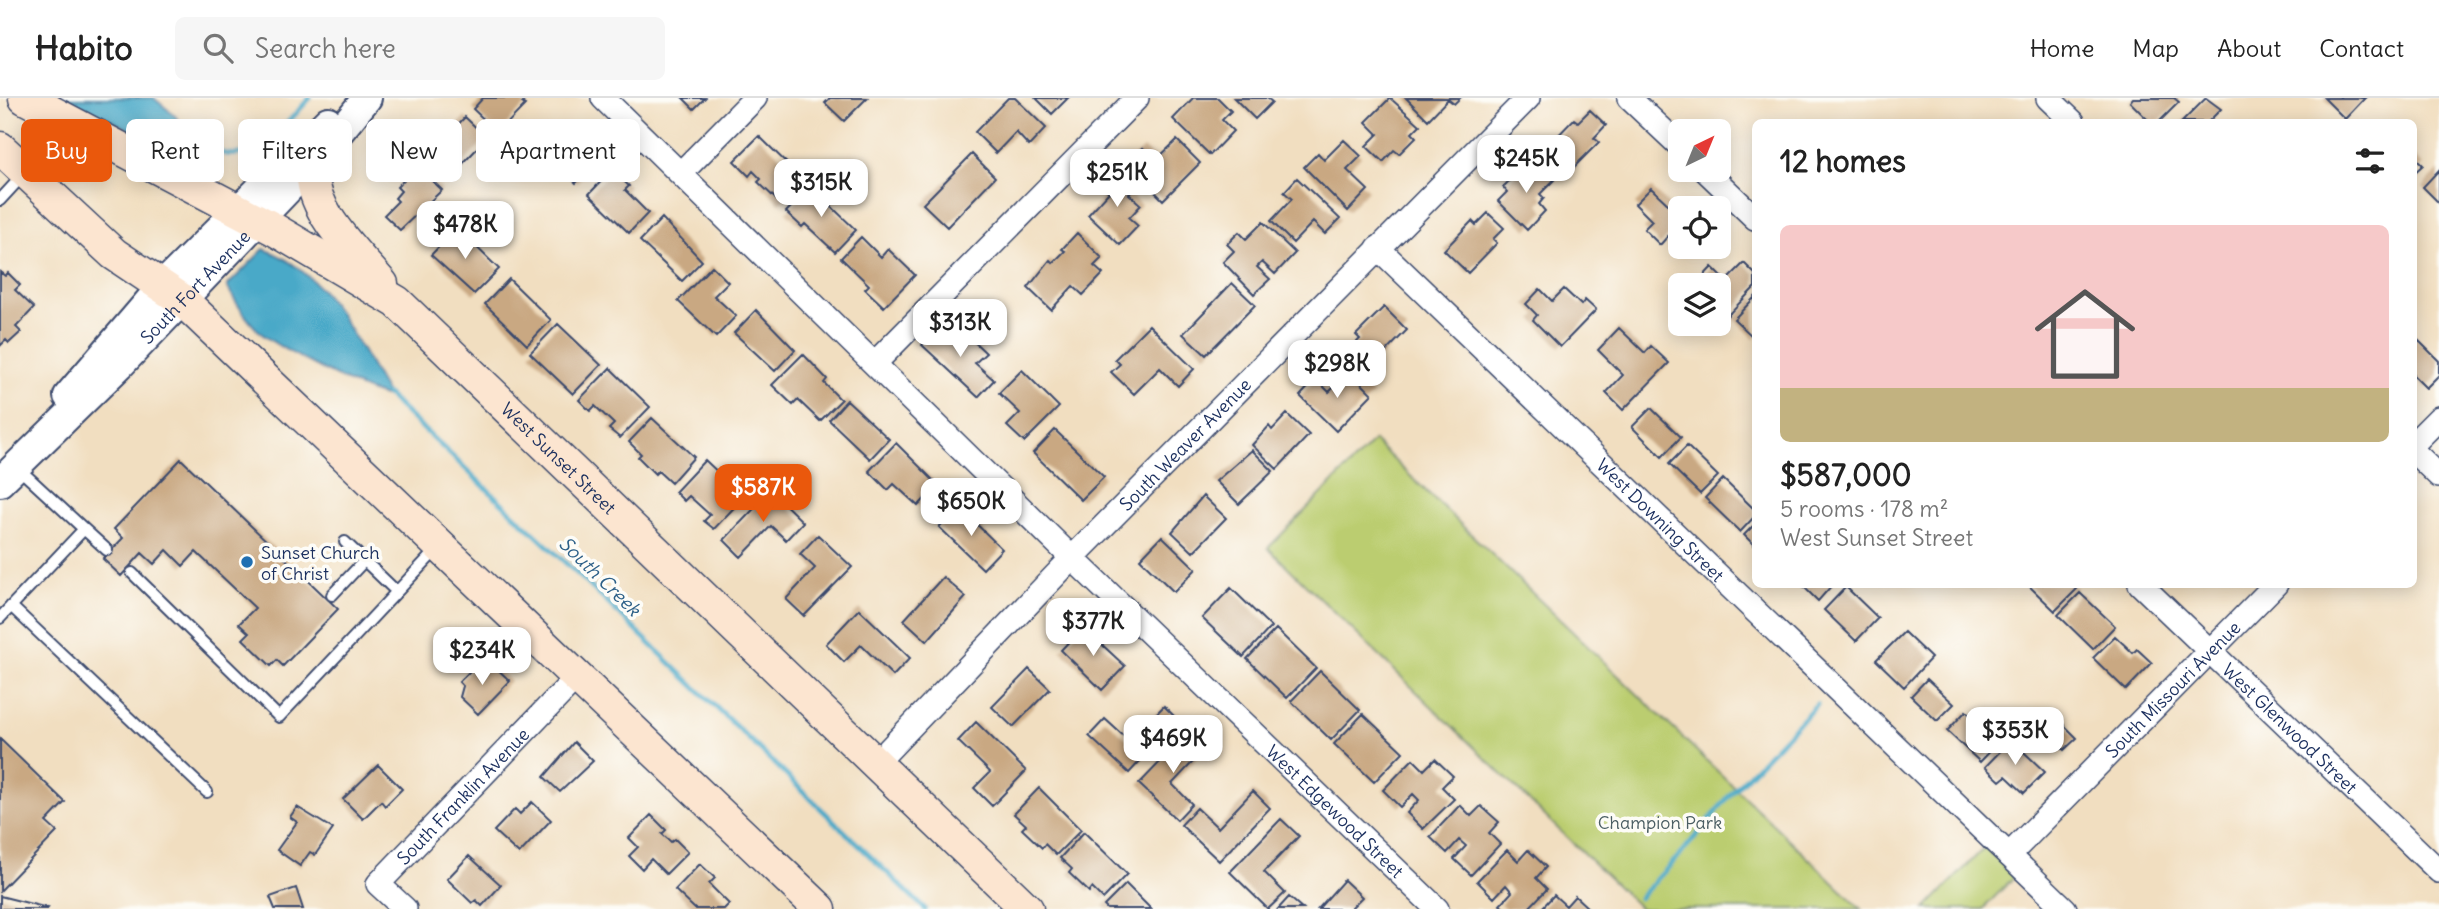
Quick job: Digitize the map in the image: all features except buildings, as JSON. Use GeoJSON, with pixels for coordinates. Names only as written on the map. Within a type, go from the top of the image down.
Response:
{"type":"FeatureCollection","features":[{"type":"Feature","properties":{"kind":"main road","name":"West Sunset Street"},"geometry":{"type":"LineString","coordinates":[[25,98],[247,216],[397,302],[1027,909]]}},
{"type":"Feature","properties":{"kind":"main road"},"geometry":{"type":"LineString","coordinates":[[0,148],[21,167]]}},
{"type":"Feature","properties":{"kind":"main road"},"geometry":{"type":"LineString","coordinates":[[37,182],[114,254],[172,292],[820,909]]}},
{"type":"Feature","properties":{"kind":"main road"},"geometry":{"type":"LineString","coordinates":[[312,182],[323,211],[397,302]]}},
{"type":"Feature","properties":{"kind":"street","name":"South Fort Avenue"},"geometry":{"type":"LineString","coordinates":[[8,474],[84,375],[247,216],[355,98]]}},
{"type":"Feature","properties":{"kind":"street","name":"South Fort Avenue"},"geometry":{"type":"LineString","coordinates":[[350,119],[368,98]]}},
{"type":"Feature","properties":{"kind":"street","name":"West Edgewood Street"},"geometry":{"type":"LineString","coordinates":[[603,98],[1072,558],[1437,909]]}},
{"type":"Feature","properties":{"kind":"street"},"geometry":{"type":"LineString","coordinates":[[681,173],[755,98]]}},
{"type":"Feature","properties":{"kind":"street"},"geometry":{"type":"LineString","coordinates":[[875,363],[1137,98]]}},
{"type":"Feature","properties":{"kind":"street","name":"South Weaver Avenue"},"geometry":{"type":"LineString","coordinates":[[876,763],[1072,558],[1528,98]]}},
{"type":"Feature","properties":{"kind":"street"},"geometry":{"type":"LineString","coordinates":[[1629,98],[1668,135]]}},
{"type":"Feature","properties":{"kind":"street"},"geometry":{"type":"LineString","coordinates":[[2048,98],[2070,119]]}},
{"type":"Feature","properties":{"kind":"street","name":"South Fort Avenue"},"geometry":{"type":"LineString","coordinates":[[247,216],[289,182]]}},
{"type":"Feature","properties":{"kind":"street"},"geometry":{"type":"LineString","coordinates":[[1717,182],[1752,215]]}},
{"type":"Feature","properties":{"kind":"street","name":"West Downing Street"},"geometry":{"type":"LineString","coordinates":[[1378,248],[2065,909]]}},
{"type":"Feature","properties":{"kind":"street"},"geometry":{"type":"LineString","coordinates":[[2417,440],[2439,418]]}},
{"type":"Feature","properties":{"kind":"street"},"geometry":{"type":"LineString","coordinates":[[2417,455],[2439,476]]}},
{"type":"Feature","properties":{"kind":"street","name":"West Glenwood Street"},"geometry":{"type":"LineString","coordinates":[[2144,588],[2439,871]]}},
{"type":"Feature","properties":{"kind":"street","name":"South Missouri Avenue"},"geometry":{"type":"LineString","coordinates":[[2009,855],[2272,588]]}},
{"type":"Feature","properties":{"kind":"street","name":"South Franklin Avenue"},"geometry":{"type":"LineString","coordinates":[[405,909],[378,884],[578,676]]}},
{"type":"Feature","properties":{"kind":"lane"},"geometry":{"type":"LineString","coordinates":[[0,200],[21,177]]}},
{"type":"Feature","properties":{"kind":"lane"},"geometry":{"type":"LineString","coordinates":[[8,474],[84,529],[107,550]]}},
{"type":"Feature","properties":{"kind":"lane"},"geometry":{"type":"LineString","coordinates":[[0,618],[84,529]]}},
{"type":"Feature","properties":{"kind":"lane"},"geometry":{"type":"LineString","coordinates":[[345,542],[396,591]]}},
{"type":"Feature","properties":{"kind":"lane"},"geometry":{"type":"LineString","coordinates":[[132,573],[279,717],[440,546]]}},
{"type":"Feature","properties":{"kind":"lane"},"geometry":{"type":"LineString","coordinates":[[332,596],[364,561]]}},
{"type":"Feature","properties":{"kind":"lane"},"geometry":{"type":"LineString","coordinates":[[11,606],[207,792]]}},
{"type":"Feature","properties":{"kind":"green space","name":"Champion Park"},"geometry":{"type":"Polygon","coordinates":[[[1374,441],[1861,909],[1641,909],[1268,548],[1374,441]]]}},
{"type":"Feature","properties":{"kind":"green space"},"geometry":{"type":"Polygon","coordinates":[[[1985,847],[2014,877],[1983,909],[1925,909],[1985,847]]]}},
{"type":"Feature","properties":{"kind":"water"},"geometry":{"type":"Polygon","coordinates":[[[66,98],[154,98],[178,119],[126,119],[126,128],[66,98]]]}},
{"type":"Feature","properties":{"kind":"water"},"geometry":{"type":"Polygon","coordinates":[[[264,249],[306,274],[323,292],[352,333],[389,397],[362,388],[304,360],[272,341],[251,323],[227,286],[264,249]]]}},
{"type":"Feature","properties":{"kind":"waterway"},"geometry":{"type":"LineString","coordinates":[[224,153],[248,152],[260,146],[282,129],[310,98]]}},
{"type":"Feature","properties":{"kind":"waterway","name":"South Creek"},"geometry":{"type":"LineString","coordinates":[[386,394],[587,583],[925,909]]}},
{"type":"Feature","properties":{"kind":"waterway"},"geometry":{"type":"LineString","coordinates":[[1639,898],[1680,855],[1734,790],[1817,704]]}},
{"type":"Feature","properties":{"kind":"place","name":"Sunset Church of Christ"},"geometry":{"type":"Point","coordinates":[247,562]}}]}
